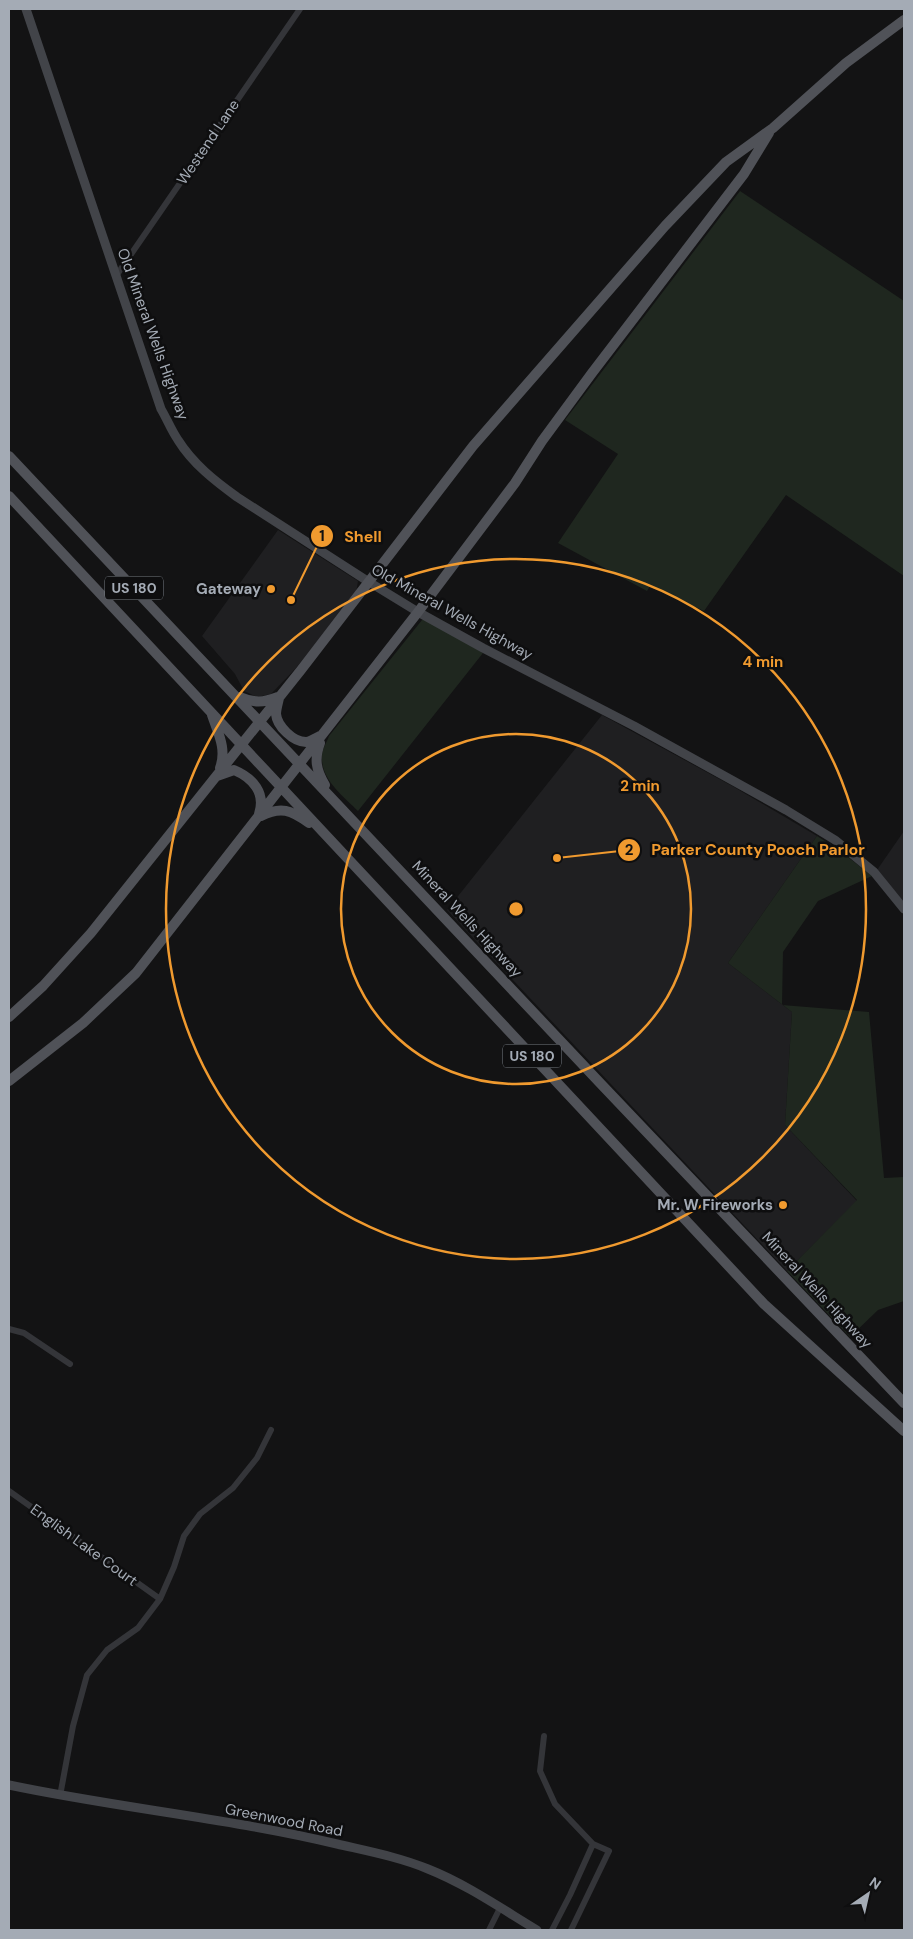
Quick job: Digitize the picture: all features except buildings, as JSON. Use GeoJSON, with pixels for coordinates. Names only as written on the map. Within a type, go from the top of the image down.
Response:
{"type":"FeatureCollection","features":[{"type":"Feature","properties":{"kind":"main road"},"geometry":{"type":"LineString","coordinates":[[9,1017],[70,958],[115,905],[369,582],[473,446],[665,226],[726,162],[772,128],[846,63],[904,20]]}},
{"type":"Feature","properties":{"kind":"main road"},"geometry":{"type":"LineString","coordinates":[[9,1081],[82,1023],[136,973],[418,612],[515,483],[542,441],[586,380],[744,174],[772,128]]}},
{"type":"Feature","properties":{"kind":"main road","name":"Mineral Wells Highway"},"geometry":{"type":"LineString","coordinates":[[9,456],[594,1078],[904,1403]]}},
{"type":"Feature","properties":{"kind":"main road","name":"US 180"},"geometry":{"type":"LineString","coordinates":[[9,496],[764,1304],[904,1431]]}},
{"type":"Feature","properties":{"kind":"main road"},"geometry":{"type":"LineString","coordinates":[[234,694],[256,703],[279,697]]}},
{"type":"Feature","properties":{"kind":"main road"},"geometry":{"type":"LineString","coordinates":[[279,697],[276,714],[280,726],[290,735],[299,741],[307,742],[323,735]]}},
{"type":"Feature","properties":{"kind":"main road"},"geometry":{"type":"LineString","coordinates":[[209,709],[223,749],[223,759],[217,776]]}},
{"type":"Feature","properties":{"kind":"main road"},"geometry":{"type":"LineString","coordinates":[[323,735],[316,753],[316,766],[334,800]]}},
{"type":"Feature","properties":{"kind":"main road"},"geometry":{"type":"LineString","coordinates":[[217,776],[234,770],[242,773],[256,786],[262,797],[258,817]]}},
{"type":"Feature","properties":{"kind":"main road"},"geometry":{"type":"LineString","coordinates":[[258,817],[271,811],[284,810],[302,818],[325,834]]}},
{"type":"Feature","properties":{"kind":"street","name":"Old Mineral Wells Highway"},"geometry":{"type":"LineString","coordinates":[[26,9],[162,409],[178,440],[195,462],[238,497],[418,612],[634,726],[786,810],[835,840],[874,872],[904,909]]}},
{"type":"Feature","properties":{"kind":"street","name":"Westend Lane"},"geometry":{"type":"LineString","coordinates":[[116,276],[300,9]]}},
{"type":"Feature","properties":{"kind":"street"},"geometry":{"type":"LineString","coordinates":[[9,1329],[24,1333],[70,1364]]}},
{"type":"Feature","properties":{"kind":"street"},"geometry":{"type":"LineString","coordinates":[[60,1796],[73,1726],[87,1675],[107,1650],[138,1628],[160,1599],[174,1567],[184,1536],[200,1514],[232,1488],[257,1458],[271,1430]]}},
{"type":"Feature","properties":{"kind":"street","name":"English Lake Court"},"geometry":{"type":"LineString","coordinates":[[9,1491],[160,1599]]}},
{"type":"Feature","properties":{"kind":"street"},"geometry":{"type":"LineString","coordinates":[[544,1736],[540,1771],[555,1804],[593,1844],[609,1851],[586,1903],[571,1930]]}},
{"type":"Feature","properties":{"kind":"street","name":"Greenwood Road"},"geometry":{"type":"LineString","coordinates":[[9,1785],[60,1796],[181,1813],[309,1837],[387,1856],[427,1868],[453,1880],[537,1930]]}},
{"type":"Feature","properties":{"kind":"street"},"geometry":{"type":"LineString","coordinates":[[552,1930],[593,1844]]}},
{"type":"Feature","properties":{"kind":"street"},"geometry":{"type":"LineString","coordinates":[[489,1930],[500,1908]]}},
{"type":"Feature","properties":{"kind":"shaded area"},"geometry":{"type":"Polygon","coordinates":[[[740,191],[904,301],[904,576],[786,495],[704,611],[650,586],[647,591],[558,543],[618,454],[565,420],[740,191]]]}},
{"type":"Feature","properties":{"kind":"shaded area"},"geometry":{"type":"Polygon","coordinates":[[[278,530],[358,581],[356,593],[296,668],[271,694],[257,697],[244,691],[235,674],[202,636],[278,530]]]}},
{"type":"Feature","properties":{"kind":"shaded area"},"geometry":{"type":"Polygon","coordinates":[[[422,620],[428,620],[483,653],[358,811],[339,793],[329,779],[322,764],[323,750],[329,736],[422,620]]]}},
{"type":"Feature","properties":{"kind":"shaded area"},"geometry":{"type":"Polygon","coordinates":[[[602,715],[734,787],[817,836],[728,963],[792,1012],[785,1125],[857,1201],[787,1271],[447,910],[602,715]]]}},
{"type":"Feature","properties":{"kind":"shaded area"},"geometry":{"type":"Polygon","coordinates":[[[904,831],[904,903],[877,870],[904,831]]]}},
{"type":"Feature","properties":{"kind":"shaded area"},"geometry":{"type":"Polygon","coordinates":[[[817,836],[839,850],[872,876],[818,901],[783,952],[782,1004],[728,963],[817,836]]]}},
{"type":"Feature","properties":{"kind":"shaded area"},"geometry":{"type":"Polygon","coordinates":[[[783,1005],[869,1012],[884,1178],[904,1177],[904,1301],[878,1310],[850,1337],[787,1271],[857,1200],[785,1125],[792,1012],[783,1005]]]}},
{"type":"Feature","properties":{"kind":"place","name":"Gateway"},"geometry":{"type":"Point","coordinates":[271,589]}},
{"type":"Feature","properties":{"kind":"place","name":"Shell"},"geometry":{"type":"Point","coordinates":[291,600]}},
{"type":"Feature","properties":{"kind":"place","name":"Parker County Pooch Parlor"},"geometry":{"type":"Point","coordinates":[557,858]}},
{"type":"Feature","properties":{"kind":"place","name":"Mr. W Fireworks"},"geometry":{"type":"Point","coordinates":[783,1205]}}]}
